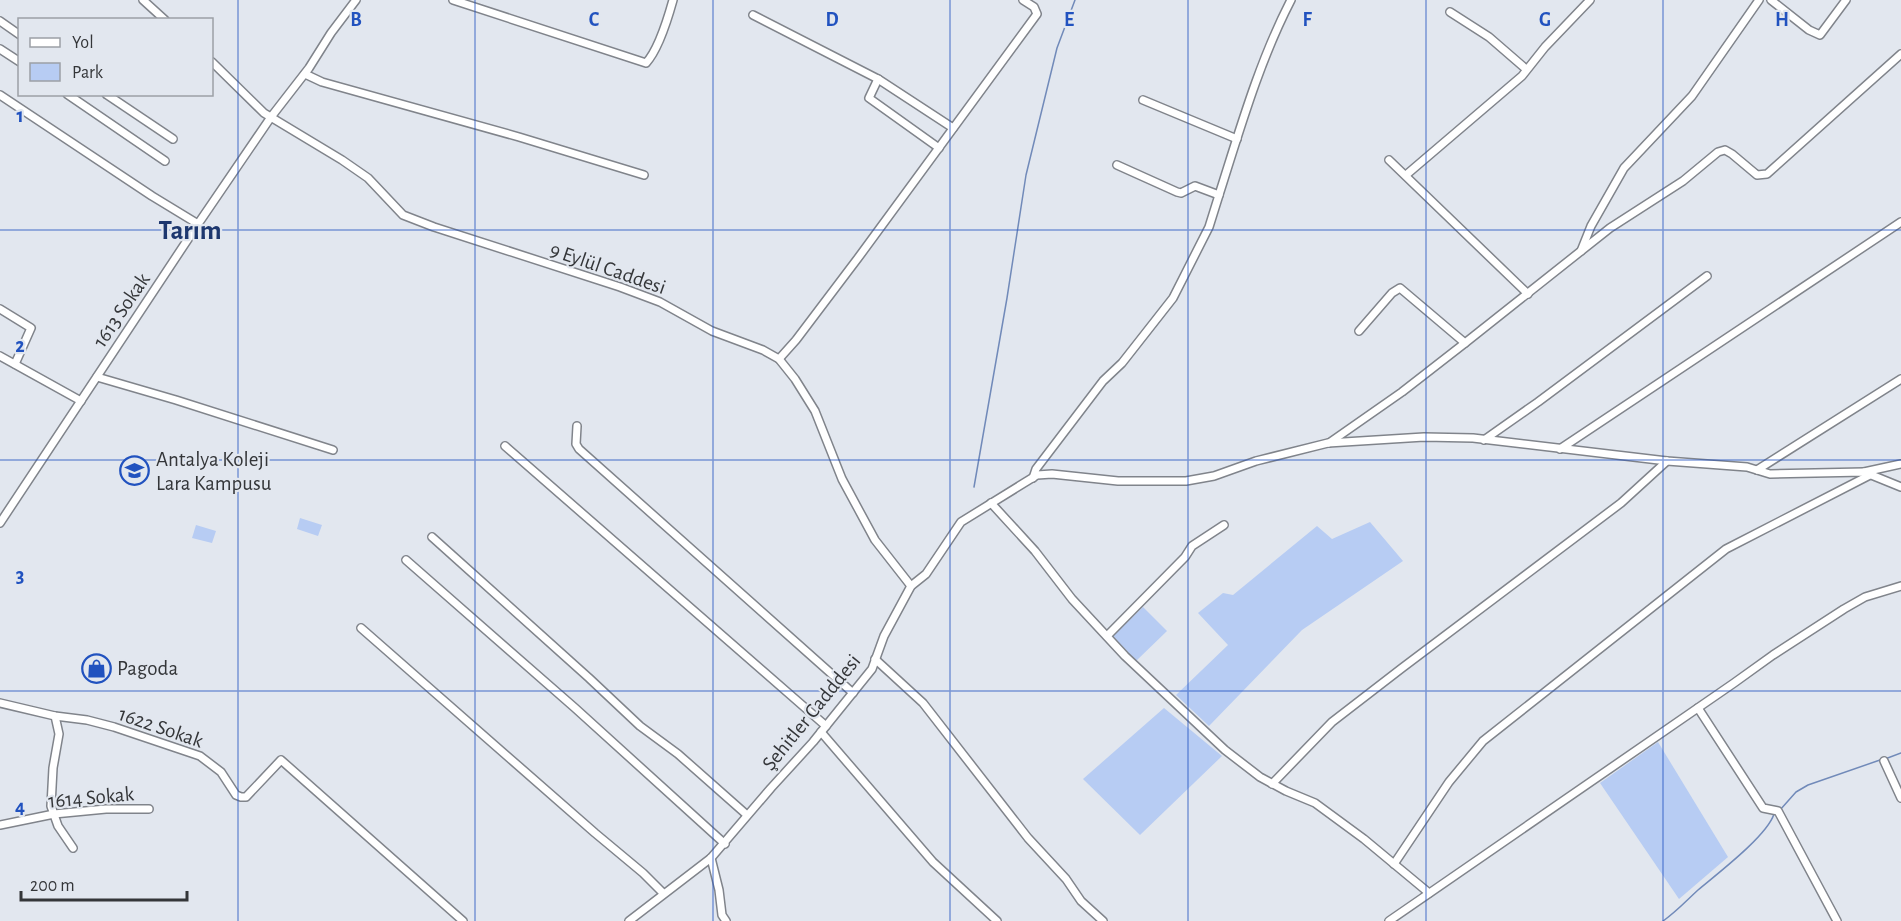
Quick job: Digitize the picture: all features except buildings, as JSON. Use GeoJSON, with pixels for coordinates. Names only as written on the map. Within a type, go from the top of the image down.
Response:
{"type":"FeatureCollection","features":[{"type":"Feature","properties":{"kind":"street"},"geometry":{"type":"LineString","coordinates":[[143,0],[163,18]]}},
{"type":"Feature","properties":{"kind":"street"},"geometry":{"type":"LineString","coordinates":[[453,0],[646,63],[656,48],[674,0]]}},
{"type":"Feature","properties":{"kind":"street"},"geometry":{"type":"LineString","coordinates":[[779,359],[838,286],[1037,15],[1034,7],[1023,0]]}},
{"type":"Feature","properties":{"kind":"street"},"geometry":{"type":"LineString","coordinates":[[1033,478],[1036,469],[1077,413],[1103,381],[1122,363],[1173,298],[1209,227],[1247,107],[1275,31],[1291,0]]}},
{"type":"Feature","properties":{"kind":"street"},"geometry":{"type":"LineString","coordinates":[[1406,175],[1522,76],[1590,0]]}},
{"type":"Feature","properties":{"kind":"street"},"geometry":{"type":"LineString","coordinates":[[1579,253],[1591,226],[1624,168],[1692,96],[1758,0]]}},
{"type":"Feature","properties":{"kind":"street"},"geometry":{"type":"LineString","coordinates":[[1771,0],[1809,30],[1820,35],[1846,0]]}},
{"type":"Feature","properties":{"kind":"street","name":"1613 Sokak"},"geometry":{"type":"LineString","coordinates":[[0,523],[198,224],[271,117],[305,74],[351,2]]}},
{"type":"Feature","properties":{"kind":"street"},"geometry":{"type":"LineString","coordinates":[[1450,12],[1489,37],[1526,69]]}},
{"type":"Feature","properties":{"kind":"street"},"geometry":{"type":"LineString","coordinates":[[753,15],[878,79],[953,128]]}},
{"type":"Feature","properties":{"kind":"street"},"geometry":{"type":"LineString","coordinates":[[0,21],[18,34]]}},
{"type":"Feature","properties":{"kind":"street"},"geometry":{"type":"LineString","coordinates":[[0,49],[18,61]]}},
{"type":"Feature","properties":{"kind":"street"},"geometry":{"type":"LineString","coordinates":[[1328,443],[1402,392],[1610,228],[1683,181],[1718,152],[1725,150],[1732,154],[1757,175],[1767,174],[1901,54]]}},
{"type":"Feature","properties":{"kind":"street","name":"9 Eylül Caddesi"},"geometry":{"type":"LineString","coordinates":[[213,63],[249,99],[271,117],[368,178],[403,215],[660,302],[712,331],[755,346],[779,359],[815,411],[842,480],[875,540],[911,586]]}},
{"type":"Feature","properties":{"kind":"street"},"geometry":{"type":"LineString","coordinates":[[305,74],[322,82],[644,175]]}},
{"type":"Feature","properties":{"kind":"street"},"geometry":{"type":"LineString","coordinates":[[878,79],[868,98],[939,148]]}},
{"type":"Feature","properties":{"kind":"street"},"geometry":{"type":"LineString","coordinates":[[0,95],[198,224]]}},
{"type":"Feature","properties":{"kind":"street"},"geometry":{"type":"LineString","coordinates":[[70,96],[165,161]]}},
{"type":"Feature","properties":{"kind":"street"},"geometry":{"type":"LineString","coordinates":[[109,96],[173,139]]}},
{"type":"Feature","properties":{"kind":"street"},"geometry":{"type":"LineString","coordinates":[[1143,100],[1237,139]]}},
{"type":"Feature","properties":{"kind":"street"},"geometry":{"type":"LineString","coordinates":[[1389,160],[1528,294]]}},
{"type":"Feature","properties":{"kind":"street"},"geometry":{"type":"LineString","coordinates":[[1117,165],[1177,192],[1181,193],[1195,186],[1219,195]]}},
{"type":"Feature","properties":{"kind":"street"},"geometry":{"type":"LineString","coordinates":[[1560,449],[1901,222]]}},
{"type":"Feature","properties":{"kind":"street"},"geometry":{"type":"LineString","coordinates":[[1484,440],[1707,276]]}},
{"type":"Feature","properties":{"kind":"street"},"geometry":{"type":"LineString","coordinates":[[1359,331],[1392,293],[1400,288],[1465,343]]}},
{"type":"Feature","properties":{"kind":"street"},"geometry":{"type":"LineString","coordinates":[[0,309],[32,328],[15,364]]}},
{"type":"Feature","properties":{"kind":"street"},"geometry":{"type":"LineString","coordinates":[[0,356],[81,401]]}},
{"type":"Feature","properties":{"kind":"street"},"geometry":{"type":"LineString","coordinates":[[97,376],[333,450]]}},
{"type":"Feature","properties":{"kind":"street"},"geometry":{"type":"LineString","coordinates":[[1757,470],[1901,379]]}},
{"type":"Feature","properties":{"kind":"street"},"geometry":{"type":"LineString","coordinates":[[577,426],[576,444],[579,449],[853,693]]}},
{"type":"Feature","properties":{"kind":"street"},"geometry":{"type":"LineString","coordinates":[[1033,478],[1037,475],[1052,474],[1118,481],[1186,481],[1214,476],[1256,461],[1328,443],[1424,437],[1484,440],[1667,461],[1747,467],[1770,474],[1867,474],[1901,487]]}},
{"type":"Feature","properties":{"kind":"street"},"geometry":{"type":"LineString","coordinates":[[505,446],[824,729],[933,862],[996,921]]}},
{"type":"Feature","properties":{"kind":"street"},"geometry":{"type":"LineString","coordinates":[[1272,784],[1332,722],[1621,503],[1667,461]]}},
{"type":"Feature","properties":{"kind":"street"},"geometry":{"type":"LineString","coordinates":[[1394,864],[1449,782],[1483,741],[1726,549],[1867,474],[1901,464]]}},
{"type":"Feature","properties":{"kind":"street","name":"Şehitler Cadddesi"},"geometry":{"type":"LineString","coordinates":[[629,921],[711,858],[824,729],[872,669],[884,636],[911,586],[926,574],[961,522],[1033,478]]}},
{"type":"Feature","properties":{"kind":"street"},"geometry":{"type":"LineString","coordinates":[[992,503],[1035,551],[1071,599],[1143,675],[1225,750],[1260,777],[1315,803],[1429,893]]}},
{"type":"Feature","properties":{"kind":"street"},"geometry":{"type":"LineString","coordinates":[[1107,636],[1185,557],[1192,546],[1224,525]]}},
{"type":"Feature","properties":{"kind":"street"},"geometry":{"type":"LineString","coordinates":[[432,537],[640,726],[678,754],[747,815]]}},
{"type":"Feature","properties":{"kind":"street"},"geometry":{"type":"LineString","coordinates":[[406,560],[575,708],[724,844]]}},
{"type":"Feature","properties":{"kind":"street"},"geometry":{"type":"LineString","coordinates":[[1389,921],[1773,655],[1865,597],[1901,586]]}},
{"type":"Feature","properties":{"kind":"street"},"geometry":{"type":"LineString","coordinates":[[361,628],[594,833],[643,873],[663,894]]}},
{"type":"Feature","properties":{"kind":"street"},"geometry":{"type":"LineString","coordinates":[[876,658],[923,703],[1028,838],[1066,879],[1081,901],[1103,921]]}},
{"type":"Feature","properties":{"kind":"street","name":"1622 Sokak"},"geometry":{"type":"LineString","coordinates":[[0,703],[114,727],[200,756],[221,772],[236,795],[241,797],[246,797],[281,760],[463,921]]}},
{"type":"Feature","properties":{"kind":"street"},"geometry":{"type":"LineString","coordinates":[[1698,708],[1763,808],[1774,811],[1837,921]]}},
{"type":"Feature","properties":{"kind":"street"},"geometry":{"type":"LineString","coordinates":[[55,716],[58,734],[51,806],[58,826],[73,848]]}},
{"type":"Feature","properties":{"kind":"street"},"geometry":{"type":"LineString","coordinates":[[1884,761],[1901,798]]}},
{"type":"Feature","properties":{"kind":"street","name":"1614 Sokak"},"geometry":{"type":"LineString","coordinates":[[0,825],[54,814],[106,809],[149,809]]}},
{"type":"Feature","properties":{"kind":"street"},"geometry":{"type":"LineString","coordinates":[[711,858],[722,915],[726,921]]}},
{"type":"Feature","properties":{"kind":"green space"},"geometry":{"type":"Polygon","coordinates":[[[300,518],[322,525],[318,536],[297,529],[300,518]]]}},
{"type":"Feature","properties":{"kind":"green space"},"geometry":{"type":"Polygon","coordinates":[[[1370,522],[1403,561],[1302,630],[1209,726],[1176,695],[1228,645],[1198,613],[1223,593],[1233,595],[1317,526],[1332,539],[1370,522]]]}},
{"type":"Feature","properties":{"kind":"green space"},"geometry":{"type":"Polygon","coordinates":[[[196,525],[216,531],[212,543],[192,538],[196,525]]]}},
{"type":"Feature","properties":{"kind":"green space"},"geometry":{"type":"Polygon","coordinates":[[[1143,607],[1167,631],[1136,661],[1113,636],[1143,607]]]}},
{"type":"Feature","properties":{"kind":"green space"},"geometry":{"type":"Polygon","coordinates":[[[1164,708],[1222,756],[1140,835],[1083,779],[1164,708]]]}},
{"type":"Feature","properties":{"kind":"green space"},"geometry":{"type":"Polygon","coordinates":[[[1658,742],[1728,857],[1679,899],[1600,783],[1658,742]]]}},
{"type":"Feature","properties":{"kind":"waterway"},"geometry":{"type":"LineString","coordinates":[[974,487],[1026,175],[1057,48],[1075,0]]}},
{"type":"Feature","properties":{"kind":"waterway"},"geometry":{"type":"LineString","coordinates":[[1885,759],[1901,753]]}},
{"type":"Feature","properties":{"kind":"waterway"},"geometry":{"type":"LineString","coordinates":[[1780,810],[1796,792],[1808,785],[1880,760]]}},
{"type":"Feature","properties":{"kind":"waterway"},"geometry":{"type":"LineString","coordinates":[[1663,921],[1752,843],[1770,823],[1774,814]]}},
{"type":"Feature","properties":{"kind":"place","name":"Antalya Koleji Lara Kampusu"},"geometry":{"type":"Point","coordinates":[135,471]}},
{"type":"Feature","properties":{"kind":"place","name":"Pagoda"},"geometry":{"type":"Point","coordinates":[96,668]}},
{"type":"Feature","properties":{"kind":"district","name":"Tarım"},"geometry":{"type":"Point","coordinates":[190,230]}}]}
